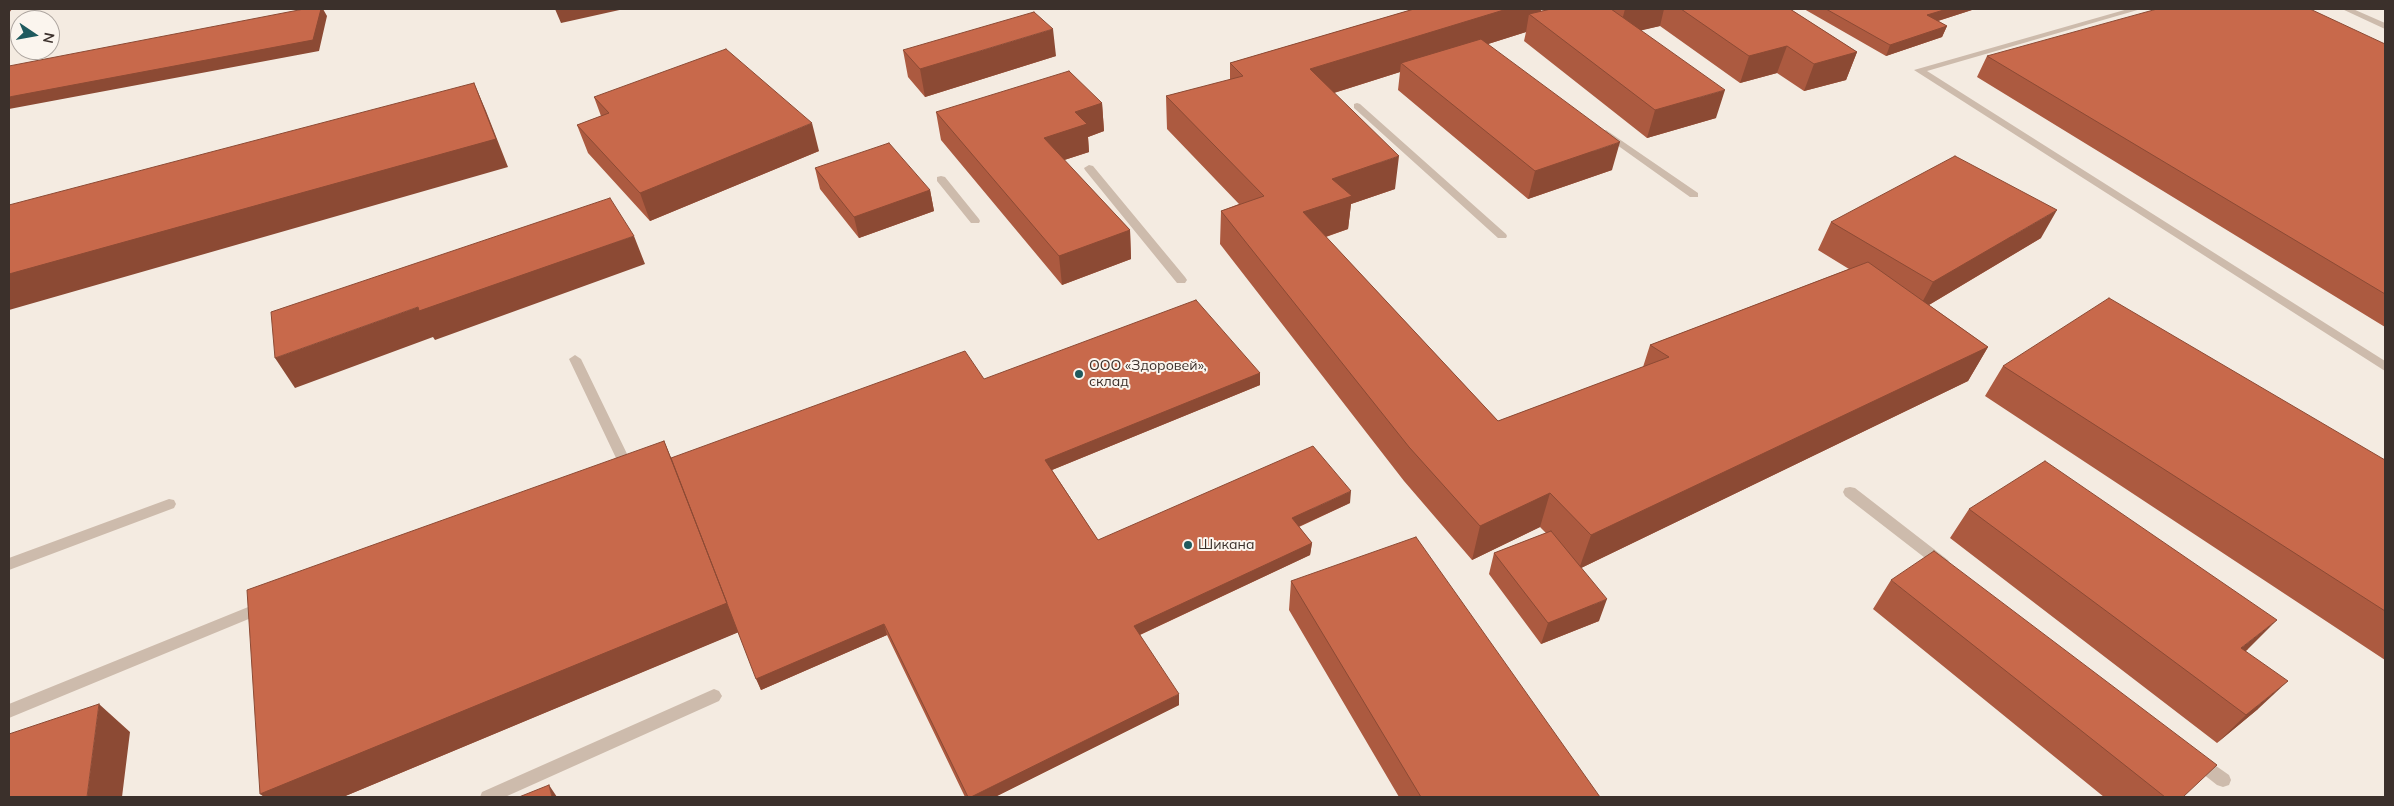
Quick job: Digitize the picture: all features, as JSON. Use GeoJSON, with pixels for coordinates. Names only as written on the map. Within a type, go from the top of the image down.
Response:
{"type":"FeatureCollection","features":[{"type":"Feature","properties":{"kind":"lane"},"geometry":{"type":"LineString","coordinates":[[2137,9],[1919,70],[2385,367]]}},
{"type":"Feature","properties":{"kind":"lane"},"geometry":{"type":"LineString","coordinates":[[2346,9],[2385,26]]}},
{"type":"Feature","properties":{"kind":"lane"},"geometry":{"type":"LineString","coordinates":[[1357,106],[1502,236]]}},
{"type":"Feature","properties":{"kind":"lane"},"geometry":{"type":"LineString","coordinates":[[1596,126],[1694,195]]}},
{"type":"Feature","properties":{"kind":"lane"},"geometry":{"type":"LineString","coordinates":[[1090,168],[1181,280]]}},
{"type":"Feature","properties":{"kind":"lane"},"geometry":{"type":"LineString","coordinates":[[941,179],[975,221]]}},
{"type":"Feature","properties":{"kind":"lane"},"geometry":{"type":"LineString","coordinates":[[576,360],[623,460],[596,472]]}},
{"type":"Feature","properties":{"kind":"lane"},"geometry":{"type":"LineString","coordinates":[[1850,492],[1951,570]]}},
{"type":"Feature","properties":{"kind":"lane"},"geometry":{"type":"LineString","coordinates":[[9,564],[168,504]]}},
{"type":"Feature","properties":{"kind":"lane"},"geometry":{"type":"LineString","coordinates":[[9,711],[274,602]]}},
{"type":"Feature","properties":{"kind":"lane"},"geometry":{"type":"LineString","coordinates":[[488,797],[714,696]]}},
{"type":"Feature","properties":{"kind":"lane"},"geometry":{"type":"LineString","coordinates":[[2184,750],[2223,780]]}},
{"type":"Feature","properties":{"kind":"building"},"geometry":{"type":"Polygon","coordinates":[[[304,9],[321,9],[313,40],[9,97],[9,66],[40,60],[60,60],[60,56],[304,9]]]}},
{"type":"Feature","properties":{"kind":"building"},"geometry":{"type":"Polygon","coordinates":[[[1414,9],[1507,9],[1310,69],[1399,156],[1332,179],[1352,196],[1303,212],[1498,421],[1669,357],[1650,345],[1868,262],[1988,347],[1591,535],[1550,493],[1480,526],[1409,447],[1221,211],[1264,196],[1166,96],[1243,76],[1230,63],[1414,9]]]}},
{"type":"Feature","properties":{"kind":"building"},"geometry":{"type":"Polygon","coordinates":[[[1551,9],[1611,9],[1725,90],[1655,110],[1529,14],[1551,9]]]}},
{"type":"Feature","properties":{"kind":"building"},"geometry":{"type":"Polygon","coordinates":[[[1681,9],[1790,9],[1857,52],[1814,64],[1787,46],[1749,56],[1681,9]]]}},
{"type":"Feature","properties":{"kind":"building"},"geometry":{"type":"Polygon","coordinates":[[[1826,9],[1947,9],[1927,15],[1947,26],[1890,45],[1826,9]]]}},
{"type":"Feature","properties":{"kind":"building"},"geometry":{"type":"Polygon","coordinates":[[[2157,9],[2310,9],[2385,44],[2385,294],[1987,56],[2157,9]]]}},
{"type":"Feature","properties":{"kind":"building"},"geometry":{"type":"Polygon","coordinates":[[[1034,12],[1053,29],[920,69],[903,50],[1034,12]]]}},
{"type":"Feature","properties":{"kind":"building"},"geometry":{"type":"Polygon","coordinates":[[[1481,39],[1620,142],[1535,171],[1401,63],[1481,39]]]}},
{"type":"Feature","properties":{"kind":"building"},"geometry":{"type":"Polygon","coordinates":[[[726,49],[812,123],[640,193],[577,125],[609,113],[594,97],[726,49]]]}},
{"type":"Feature","properties":{"kind":"building"},"geometry":{"type":"Polygon","coordinates":[[[1069,71],[1102,103],[1075,112],[1087,124],[1044,138],[1130,230],[1059,256],[936,112],[1069,71]]]}},
{"type":"Feature","properties":{"kind":"building"},"geometry":{"type":"Polygon","coordinates":[[[474,83],[496,139],[9,274],[9,205],[474,83]]]}},
{"type":"Feature","properties":{"kind":"building"},"geometry":{"type":"Polygon","coordinates":[[[889,143],[930,190],[854,217],[815,168],[889,143]]]}},
{"type":"Feature","properties":{"kind":"building"},"geometry":{"type":"Polygon","coordinates":[[[1955,156],[2057,210],[1933,282],[1831,222],[1955,156]]]}},
{"type":"Feature","properties":{"kind":"building"},"geometry":{"type":"Polygon","coordinates":[[[610,198],[634,236],[419,311],[418,307],[275,358],[271,312],[610,198]]]}},
{"type":"Feature","properties":{"kind":"building"},"geometry":{"type":"Polygon","coordinates":[[[2109,298],[2385,460],[2385,611],[2003,366],[2109,298]]]}},
{"type":"Feature","properties":{"kind":"building"},"geometry":{"type":"Polygon","coordinates":[[[1196,300],[1260,373],[1045,460],[1098,540],[1313,446],[1351,491],[1292,518],[1312,543],[1134,626],[1179,694],[968,797],[884,624],[756,679],[671,458],[965,351],[984,379],[1196,300]]]}},
{"type":"Feature","properties":{"kind":"building"},"geometry":{"type":"Polygon","coordinates":[[[664,441],[727,603],[260,794],[247,590],[664,441]]]}},
{"type":"Feature","properties":{"kind":"building"},"geometry":{"type":"Polygon","coordinates":[[[2045,461],[2277,620],[2241,648],[2288,681],[2246,715],[1969,509],[2045,461]]]}},
{"type":"Feature","properties":{"kind":"building"},"geometry":{"type":"Polygon","coordinates":[[[1551,531],[1607,599],[1548,623],[1494,553],[1551,531]]]}},
{"type":"Feature","properties":{"kind":"building"},"geometry":{"type":"Polygon","coordinates":[[[1416,537],[1600,797],[1421,797],[1291,581],[1416,537]]]}},
{"type":"Feature","properties":{"kind":"building"},"geometry":{"type":"Polygon","coordinates":[[[1934,551],[2217,765],[2183,797],[2165,797],[1891,580],[1934,551]]]}},
{"type":"Feature","properties":{"kind":"building"},"geometry":{"type":"Polygon","coordinates":[[[99,704],[87,797],[9,797],[9,734],[99,704]]]}},
{"type":"Feature","properties":{"kind":"building"},"geometry":{"type":"Polygon","coordinates":[[[549,785],[552,797],[519,797],[549,785]]]}},
{"type":"Feature","properties":{"kind":"place","name":"ООО «Здоровей», склад"},"geometry":{"type":"Point","coordinates":[1079,374]}},
{"type":"Feature","properties":{"kind":"place","name":"Шикана"},"geometry":{"type":"Point","coordinates":[1188,545]}}]}
